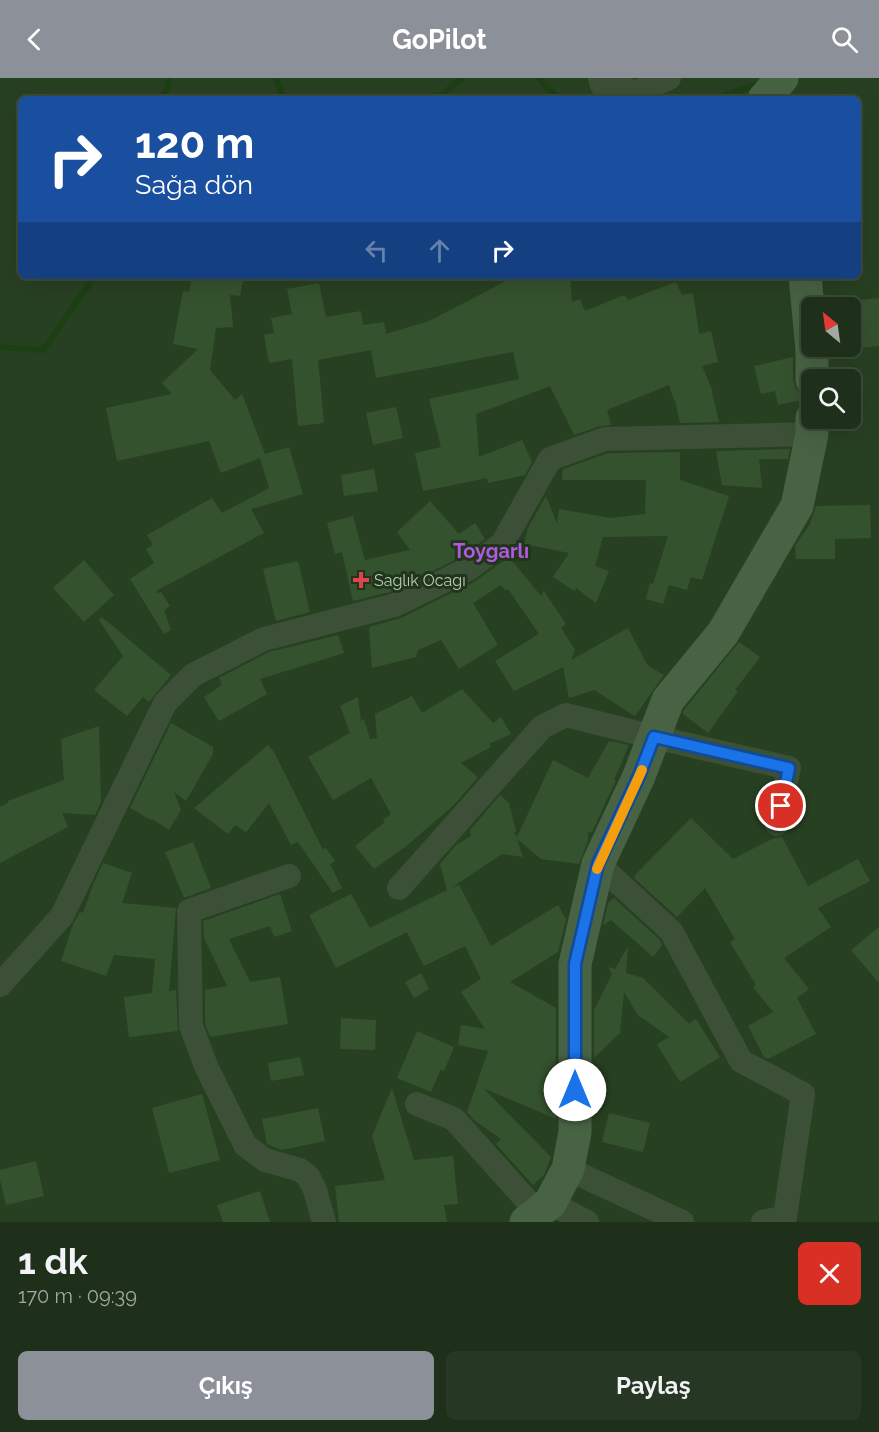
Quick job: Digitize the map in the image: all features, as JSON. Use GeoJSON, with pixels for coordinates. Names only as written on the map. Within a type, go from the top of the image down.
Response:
{"type":"FeatureCollection","features":[{"type":"Feature","properties":{"kind":"street"},"geometry":{"type":"LineString","coordinates":[[600,78],[607,94],[620,88],[642,90],[669,78]]}},
{"type":"Feature","properties":{"kind":"street"},"geometry":{"type":"LineString","coordinates":[[767,96],[782,78]]}},
{"type":"Feature","properties":{"kind":"street"},"geometry":{"type":"LineString","coordinates":[[805,279],[812,369]]}},
{"type":"Feature","properties":{"kind":"street"},"geometry":{"type":"LineString","coordinates":[[0,985],[62,916],[165,703],[193,675],[264,639],[395,604],[468,569],[502,544],[550,459],[606,439],[801,427]]}},
{"type":"Feature","properties":{"kind":"street"},"geometry":{"type":"LineString","coordinates":[[538,1212],[568,1168],[575,1132],[575,964],[598,864],[639,776],[668,700],[723,633],[797,506],[811,429]]}},
{"type":"Feature","properties":{"kind":"street"},"geometry":{"type":"LineString","coordinates":[[399,888],[542,727],[566,715],[789,768],[777,824]]}},
{"type":"Feature","properties":{"kind":"street"},"geometry":{"type":"LineString","coordinates":[[598,864],[671,931],[741,1061],[803,1094],[785,1217],[763,1222]]}},
{"type":"Feature","properties":{"kind":"street"},"geometry":{"type":"LineString","coordinates":[[289,876],[189,911],[191,1026],[206,1066],[245,1145],[265,1160],[300,1170],[308,1176],[315,1190],[324,1222]]}},
{"type":"Feature","properties":{"kind":"street"},"geometry":{"type":"LineString","coordinates":[[417,1104],[454,1119],[538,1212],[587,1222]]}},
{"type":"Feature","properties":{"kind":"street"},"geometry":{"type":"LineString","coordinates":[[568,1168],[682,1222]]}},
{"type":"Feature","properties":{"kind":"building"},"geometry":{"type":"Polygon","coordinates":[[[191,279],[243,279],[240,296],[230,295],[233,327],[216,328],[210,370],[235,400],[242,394],[265,454],[289,447],[303,494],[251,509],[264,533],[156,591],[161,592],[170,606],[164,610],[171,630],[164,634],[130,579],[154,563],[146,549],[153,545],[147,535],[212,498],[222,513],[269,488],[260,458],[221,473],[209,441],[117,461],[106,408],[172,394],[162,383],[198,349],[173,344],[183,291],[189,292],[191,279]]]}},
{"type":"Feature","properties":{"kind":"building"},"geometry":{"type":"Polygon","coordinates":[[[510,279],[570,279],[572,302],[580,299],[585,311],[624,295],[628,300],[676,282],[682,295],[693,293],[699,334],[711,331],[718,362],[702,366],[713,392],[719,422],[680,423],[669,385],[607,410],[611,425],[600,426],[574,435],[550,386],[476,414],[479,457],[522,440],[532,462],[525,475],[488,483],[487,478],[423,491],[415,453],[441,447],[429,399],[519,379],[513,352],[376,378],[371,350],[318,360],[324,423],[298,426],[292,359],[269,363],[264,335],[274,333],[271,318],[292,314],[287,289],[319,283],[326,317],[361,311],[363,325],[384,322],[386,334],[429,321],[510,279]]]}},
{"type":"Feature","properties":{"kind":"building"},"geometry":{"type":"Polygon","coordinates":[[[879,298],[879,346],[861,348],[861,300],[879,298]]]}},
{"type":"Feature","properties":{"kind":"building"},"geometry":{"type":"Polygon","coordinates":[[[793,357],[793,380],[796,389],[801,394],[801,400],[778,405],[775,391],[761,394],[754,366],[793,357]]]}},
{"type":"Feature","properties":{"kind":"building"},"geometry":{"type":"Polygon","coordinates":[[[396,407],[403,438],[373,445],[366,413],[396,407]]]}},
{"type":"Feature","properties":{"kind":"building"},"geometry":{"type":"Polygon","coordinates":[[[790,449],[788,459],[759,459],[762,488],[722,485],[716,451],[790,449]]]}},
{"type":"Feature","properties":{"kind":"building"},"geometry":{"type":"Polygon","coordinates":[[[680,452],[680,480],[729,496],[702,580],[691,577],[687,590],[669,585],[663,604],[646,599],[668,536],[603,537],[595,566],[609,571],[596,603],[576,588],[574,591],[553,577],[569,553],[524,544],[528,528],[546,496],[557,524],[559,509],[610,518],[645,514],[646,480],[562,480],[563,469],[608,453],[680,452]]]}},
{"type":"Feature","properties":{"kind":"building"},"geometry":{"type":"Polygon","coordinates":[[[374,469],[378,491],[344,496],[341,475],[374,469]]]}},
{"type":"Feature","properties":{"kind":"building"},"geometry":{"type":"Polygon","coordinates":[[[430,501],[459,534],[475,523],[485,539],[461,557],[390,592],[353,601],[342,552],[335,554],[327,523],[353,516],[365,560],[410,550],[397,532],[430,501]]]}},
{"type":"Feature","properties":{"kind":"building"},"geometry":{"type":"Polygon","coordinates":[[[870,505],[871,538],[835,539],[835,559],[796,559],[795,546],[810,524],[816,506],[870,505]]]}},
{"type":"Feature","properties":{"kind":"building"},"geometry":{"type":"Polygon","coordinates":[[[509,557],[541,596],[544,591],[566,624],[561,628],[575,650],[571,660],[628,628],[648,666],[664,675],[635,716],[594,690],[569,698],[563,667],[514,691],[495,661],[539,634],[508,589],[506,591],[501,585],[473,603],[498,645],[459,669],[441,640],[418,650],[416,657],[372,668],[369,627],[401,618],[474,582],[509,557]]]}},
{"type":"Feature","properties":{"kind":"building"},"geometry":{"type":"Polygon","coordinates":[[[84,560],[114,595],[84,622],[53,588],[84,560]]]}},
{"type":"Feature","properties":{"kind":"building"},"geometry":{"type":"Polygon","coordinates":[[[298,561],[310,612],[276,621],[263,569],[298,561]]]}},
{"type":"Feature","properties":{"kind":"building"},"geometry":{"type":"Polygon","coordinates":[[[102,617],[171,675],[149,702],[143,697],[127,716],[94,690],[123,656],[99,620],[102,617]]]}},
{"type":"Feature","properties":{"kind":"building"},"geometry":{"type":"Polygon","coordinates":[[[338,635],[344,653],[260,679],[267,694],[219,721],[204,697],[222,685],[219,678],[269,652],[338,635]]]}},
{"type":"Feature","properties":{"kind":"building"},"geometry":{"type":"Polygon","coordinates":[[[739,642],[760,657],[735,690],[738,691],[708,733],[683,714],[684,710],[739,642]]]}},
{"type":"Feature","properties":{"kind":"building"},"geometry":{"type":"Polygon","coordinates":[[[462,689],[493,723],[501,717],[511,734],[489,744],[491,747],[461,763],[478,777],[454,805],[405,847],[374,869],[355,846],[385,822],[383,820],[391,814],[371,778],[333,800],[308,757],[350,733],[340,706],[358,697],[361,721],[364,719],[370,739],[377,738],[375,714],[412,696],[422,713],[462,689]]]}},
{"type":"Feature","properties":{"kind":"building"},"geometry":{"type":"Polygon","coordinates":[[[171,723],[213,747],[213,754],[186,801],[174,792],[181,810],[169,830],[130,808],[171,723]]]}},
{"type":"Feature","properties":{"kind":"building"},"geometry":{"type":"Polygon","coordinates":[[[99,726],[101,802],[95,815],[62,813],[68,827],[0,863],[0,807],[8,801],[64,780],[61,739],[99,726]]]}},
{"type":"Feature","properties":{"kind":"building"},"geometry":{"type":"Polygon","coordinates":[[[609,741],[629,745],[592,832],[588,832],[588,841],[579,864],[541,859],[517,839],[523,857],[502,854],[451,888],[459,885],[491,946],[558,905],[566,919],[558,952],[510,982],[556,1008],[556,1094],[548,1102],[556,1113],[556,1119],[483,1088],[551,1157],[544,1175],[533,1185],[496,1144],[501,1139],[474,1120],[467,1112],[488,1051],[458,1045],[461,1025],[485,1029],[461,992],[481,979],[465,946],[424,966],[407,932],[336,968],[309,915],[351,894],[370,928],[447,890],[440,864],[456,845],[471,836],[470,830],[500,795],[509,803],[516,831],[514,833],[517,837],[553,760],[588,778],[609,741]]]}},
{"type":"Feature","properties":{"kind":"building"},"geometry":{"type":"Polygon","coordinates":[[[268,745],[274,752],[323,850],[326,848],[335,861],[330,864],[342,888],[333,893],[298,842],[291,845],[269,803],[246,832],[235,825],[228,834],[194,808],[268,745]]]}},
{"type":"Feature","properties":{"kind":"building"},"geometry":{"type":"Polygon","coordinates":[[[691,818],[733,859],[774,838],[782,837],[808,886],[858,859],[870,881],[818,908],[831,927],[784,958],[809,989],[797,998],[816,1034],[768,1059],[764,1057],[748,1026],[773,1012],[753,987],[756,985],[730,942],[735,939],[705,888],[677,917],[634,878],[691,818]]]}},
{"type":"Feature","properties":{"kind":"building"},"geometry":{"type":"Polygon","coordinates":[[[193,842],[211,888],[184,898],[165,852],[193,842]]]}},
{"type":"Feature","properties":{"kind":"building"},"geometry":{"type":"Polygon","coordinates":[[[103,863],[132,873],[122,903],[176,908],[169,991],[176,990],[178,1031],[129,1037],[124,997],[152,993],[155,959],[114,955],[106,976],[61,961],[73,924],[80,912],[83,913],[103,863]]]}},
{"type":"Feature","properties":{"kind":"building"},"geometry":{"type":"Polygon","coordinates":[[[280,894],[292,931],[274,937],[270,926],[229,939],[250,982],[280,977],[288,1024],[210,1037],[205,1023],[205,990],[227,986],[204,938],[203,921],[280,894]]]}},
{"type":"Feature","properties":{"kind":"building"},"geometry":{"type":"Polygon","coordinates":[[[614,898],[660,940],[662,945],[653,957],[611,920],[603,925],[608,903],[614,898]]]}},
{"type":"Feature","properties":{"kind":"building"},"geometry":{"type":"Polygon","coordinates":[[[879,927],[879,983],[851,950],[879,927]]]}},
{"type":"Feature","properties":{"kind":"building"},"geometry":{"type":"Polygon","coordinates":[[[628,946],[626,973],[643,978],[689,1024],[696,1019],[720,1057],[680,1082],[657,1044],[669,1037],[638,1015],[624,992],[620,1033],[594,1058],[594,1010],[612,974],[608,967],[615,969],[628,946]]]}},
{"type":"Feature","properties":{"kind":"building"},"geometry":{"type":"Polygon","coordinates":[[[421,973],[429,989],[414,998],[405,982],[421,973]]]}},
{"type":"Feature","properties":{"kind":"building"},"geometry":{"type":"Polygon","coordinates":[[[341,1018],[376,1020],[375,1050],[340,1049],[341,1018]]]}},
{"type":"Feature","properties":{"kind":"building"},"geometry":{"type":"Polygon","coordinates":[[[417,1031],[454,1047],[444,1071],[441,1069],[431,1092],[397,1078],[417,1031]]]}},
{"type":"Feature","properties":{"kind":"building"},"geometry":{"type":"Polygon","coordinates":[[[300,1057],[304,1075],[271,1081],[268,1063],[300,1057]]]}},
{"type":"Feature","properties":{"kind":"building"},"geometry":{"type":"Polygon","coordinates":[[[392,1088],[414,1160],[453,1156],[458,1204],[444,1205],[447,1222],[339,1222],[335,1186],[385,1180],[372,1136],[392,1088]]]}},
{"type":"Feature","properties":{"kind":"building"},"geometry":{"type":"Polygon","coordinates":[[[202,1094],[220,1160],[169,1173],[152,1108],[202,1094]]]}},
{"type":"Feature","properties":{"kind":"building"},"geometry":{"type":"Polygon","coordinates":[[[318,1108],[325,1141],[282,1150],[267,1144],[262,1119],[318,1108]]]}},
{"type":"Feature","properties":{"kind":"building"},"geometry":{"type":"Polygon","coordinates":[[[609,1113],[650,1123],[643,1152],[602,1142],[609,1113]]]}},
{"type":"Feature","properties":{"kind":"building"},"geometry":{"type":"Polygon","coordinates":[[[36,1161],[44,1196],[6,1205],[0,1170],[36,1161]]]}},
{"type":"Feature","properties":{"kind":"building"},"geometry":{"type":"Polygon","coordinates":[[[260,1191],[270,1222],[223,1222],[217,1205],[260,1191]]]}},
{"type":"Feature","properties":{"kind":"waterway"},"geometry":{"type":"LineString","coordinates":[[164,96],[170,78]]}},
{"type":"Feature","properties":{"kind":"waterway"},"geometry":{"type":"LineString","coordinates":[[276,78],[283,96]]}},
{"type":"Feature","properties":{"kind":"waterway"},"geometry":{"type":"LineString","coordinates":[[440,96],[462,78]]}},
{"type":"Feature","properties":{"kind":"waterway"},"geometry":{"type":"LineString","coordinates":[[539,78],[556,96]]}},
{"type":"Feature","properties":{"kind":"waterway"},"geometry":{"type":"LineString","coordinates":[[722,96],[761,83]]}},
{"type":"Feature","properties":{"kind":"waterway"},"geometry":{"type":"LineString","coordinates":[[0,347],[43,350],[93,279]]}},
{"type":"Feature","properties":{"kind":"slow traffic"},"geometry":{"type":"LineString","coordinates":[[597,869],[642,770]]}},
{"type":"Feature","properties":{"kind":"place","name":"Saglık Ocagı"},"geometry":{"type":"Point","coordinates":[361,580]}},
{"type":"Feature","properties":{"kind":"district","name":"Toygarlı"},"geometry":{"type":"Point","coordinates":[491,551]}},
{"type":"Feature","properties":{"kind":"route"},"geometry":{"type":"LineString","coordinates":[[575,1090],[575,964],[598,864],[639,776],[654,737],[789,768],[781,806]]}}]}
